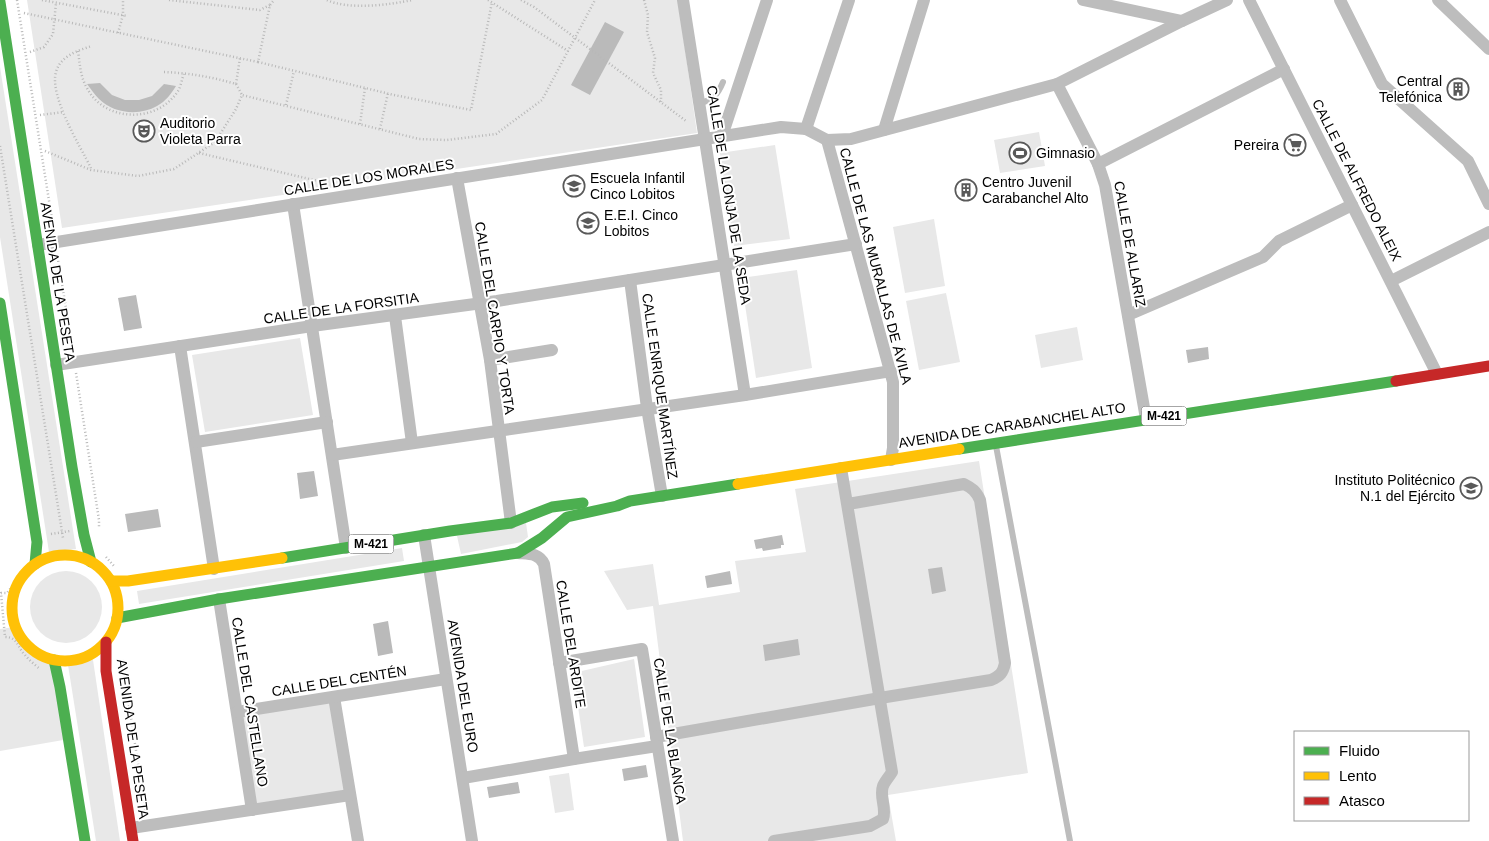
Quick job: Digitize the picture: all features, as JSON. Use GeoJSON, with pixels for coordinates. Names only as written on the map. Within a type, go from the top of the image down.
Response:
{"type":"FeatureCollection","features":[{"type":"Feature","properties":{"kind":"main road","name":"AVENIDA DE LA PESETA"},"geometry":{"type":"LineString","coordinates":[[0,5],[56,365],[84,535],[91,562]]}},
{"type":"Feature","properties":{"kind":"main road"},"geometry":{"type":"LineString","coordinates":[[0,303],[36,542],[30,566]]}},
{"type":"Feature","properties":{"kind":"main road","name":"AVENIDA DE CARABANCHEL ALTO"},"geometry":{"type":"LineString","coordinates":[[117,618],[219,599],[518,553],[542,538],[567,517],[617,506],[630,501],[1489,366]]}},
{"type":"Feature","properties":{"kind":"main road","name":"AVENIDA DE CARABANCHEL ALTO"},"geometry":{"type":"LineString","coordinates":[[111,581],[128,581],[214,569],[511,523],[552,507],[563,505],[607,499],[630,501]]}},
{"type":"Feature","properties":{"kind":"main road"},"geometry":{"type":"LineString","coordinates":[[63,554],[77,556],[91,562],[102,570],[111,581],[116,593],[118,605],[117,618],[113,631],[106,642],[95,652],[82,658],[68,661],[54,660],[37,654],[9,626],[12,613],[5,603],[30,566],[48,557],[63,554]]}},
{"type":"Feature","properties":{"kind":"main road","name":"AVENIDA DE LA PESETA"},"geometry":{"type":"LineString","coordinates":[[106,642],[106,671],[132,835]]}},
{"type":"Feature","properties":{"kind":"main road"},"geometry":{"type":"LineString","coordinates":[[54,660],[85,841]]}},
{"type":"Feature","properties":{"kind":"street","name":"CALLE DE LA LONJA DE LA SEDA"},"geometry":{"type":"LineString","coordinates":[[683,0],[745,396]]}},
{"type":"Feature","properties":{"kind":"street"},"geometry":{"type":"LineString","coordinates":[[722,136],[767,0]]}},
{"type":"Feature","properties":{"kind":"street"},"geometry":{"type":"LineString","coordinates":[[849,0],[806,129],[827,140],[851,139],[1057,84],[1227,0]]}},
{"type":"Feature","properties":{"kind":"street"},"geometry":{"type":"LineString","coordinates":[[884,130],[924,0]]}},
{"type":"Feature","properties":{"kind":"street"},"geometry":{"type":"LineString","coordinates":[[1082,0],[1182,21]]}},
{"type":"Feature","properties":{"kind":"street","name":"CALLE DE ALFREDO ALEIX"},"geometry":{"type":"LineString","coordinates":[[1249,0],[1437,374]]}},
{"type":"Feature","properties":{"kind":"street"},"geometry":{"type":"LineString","coordinates":[[1340,0],[1382,84],[1468,161],[1489,204]]}},
{"type":"Feature","properties":{"kind":"street"},"geometry":{"type":"LineString","coordinates":[[1438,0],[1489,49]]}},
{"type":"Feature","properties":{"kind":"street"},"geometry":{"type":"LineString","coordinates":[[1098,164],[1284,69]]}},
{"type":"Feature","properties":{"kind":"street","name":"CALLE DE ALLARIZ"},"geometry":{"type":"LineString","coordinates":[[1057,84],[1098,164],[1105,185],[1146,419]]}},
{"type":"Feature","properties":{"kind":"street","name":"CALLE DE LOS MORALES"},"geometry":{"type":"LineString","coordinates":[[38,245],[781,127],[806,129]]}},
{"type":"Feature","properties":{"kind":"street","name":"CALLE DE LAS MURALLAS DE ÁVILA"},"geometry":{"type":"LineString","coordinates":[[827,140],[891,371],[894,390],[891,460]]}},
{"type":"Feature","properties":{"kind":"street","name":"CALLE DEL CARPIO Y TORTA"},"geometry":{"type":"LineString","coordinates":[[456,178],[490,360],[511,523]]}},
{"type":"Feature","properties":{"kind":"street"},"geometry":{"type":"LineString","coordinates":[[293,204],[346,548]]}},
{"type":"Feature","properties":{"kind":"street"},"geometry":{"type":"LineString","coordinates":[[1128,315],[1263,257],[1279,242],[1352,205]]}},
{"type":"Feature","properties":{"kind":"street"},"geometry":{"type":"LineString","coordinates":[[1391,281],[1489,232]]}},
{"type":"Feature","properties":{"kind":"street","name":"CALLE DE LA FORSITIA"},"geometry":{"type":"LineString","coordinates":[[56,365],[312,326],[395,316],[856,244]]}},
{"type":"Feature","properties":{"kind":"street","name":"CALLE ENRIQUE MARTÍNEZ"},"geometry":{"type":"LineString","coordinates":[[630,280],[647,408],[662,496]]}},
{"type":"Feature","properties":{"kind":"street"},"geometry":{"type":"LineString","coordinates":[[395,316],[412,443]]}},
{"type":"Feature","properties":{"kind":"street"},"geometry":{"type":"LineString","coordinates":[[180,346],[214,569]]}},
{"type":"Feature","properties":{"kind":"street"},"geometry":{"type":"LineString","coordinates":[[490,360],[552,350]]}},
{"type":"Feature","properties":{"kind":"street"},"geometry":{"type":"LineString","coordinates":[[332,455],[647,408],[745,396],[891,371]]}},
{"type":"Feature","properties":{"kind":"street"},"geometry":{"type":"LineString","coordinates":[[196,442],[327,422]]}},
{"type":"Feature","properties":{"kind":"street"},"geometry":{"type":"LineString","coordinates":[[774,841],[878,824],[883,820],[885,814],[882,789],[892,772],[841,468]]}},
{"type":"Feature","properties":{"kind":"street"},"geometry":{"type":"LineString","coordinates":[[463,778],[880,698],[991,680],[999,676],[1004,671],[1005,663],[980,500],[972,488],[964,484],[848,504]]}},
{"type":"Feature","properties":{"kind":"street","name":"AVENIDA DEL EURO"},"geometry":{"type":"LineString","coordinates":[[424,535],[472,841]]}},
{"type":"Feature","properties":{"kind":"street","name":"CALLE DEL ARDITE"},"geometry":{"type":"LineString","coordinates":[[518,553],[536,555],[541,558],[544,564],[574,758]]}},
{"type":"Feature","properties":{"kind":"street","name":"CALLE DEL CASTELLANO"},"geometry":{"type":"LineString","coordinates":[[219,599],[252,810]]}},
{"type":"Feature","properties":{"kind":"street","name":"CALLE DE LA BLANCA"},"geometry":{"type":"LineString","coordinates":[[559,663],[642,649],[673,841]]}},
{"type":"Feature","properties":{"kind":"street","name":"CALLE DEL CENTÉN"},"geometry":{"type":"LineString","coordinates":[[237,712],[446,679]]}},
{"type":"Feature","properties":{"kind":"street"},"geometry":{"type":"LineString","coordinates":[[334,697],[358,841]]}},
{"type":"Feature","properties":{"kind":"street"},"geometry":{"type":"LineString","coordinates":[[132,835],[252,810],[350,795]]}},
{"type":"Feature","properties":{"kind":"lane"},"geometry":{"type":"LineString","coordinates":[[699,103],[712,99],[723,82]]}},
{"type":"Feature","properties":{"kind":"lane"},"geometry":{"type":"LineString","coordinates":[[995,444],[1070,841]]}},
{"type":"Feature","properties":{"kind":"path","name":"AVENIDA DE LA PESETA"},"geometry":{"type":"LineString","coordinates":[[18,0],[54,233]]}},
{"type":"Feature","properties":{"kind":"path"},"geometry":{"type":"LineString","coordinates":[[42,0],[127,16]]}},
{"type":"Feature","properties":{"kind":"path"},"geometry":{"type":"LineString","coordinates":[[118,34],[123,15],[124,0]]}},
{"type":"Feature","properties":{"kind":"path"},"geometry":{"type":"LineString","coordinates":[[170,0],[260,10],[270,5],[274,0]]}},
{"type":"Feature","properties":{"kind":"path"},"geometry":{"type":"LineString","coordinates":[[327,0],[336,4],[359,5],[397,4],[412,0]]}},
{"type":"Feature","properties":{"kind":"path"},"geometry":{"type":"LineString","coordinates":[[488,0],[568,51]]}},
{"type":"Feature","properties":{"kind":"path"},"geometry":{"type":"LineString","coordinates":[[521,0],[534,7],[686,122]]}},
{"type":"Feature","properties":{"kind":"path"},"geometry":{"type":"LineString","coordinates":[[240,58],[236,84],[242,95],[418,139],[448,140],[496,134],[542,100],[595,0]]}},
{"type":"Feature","properties":{"kind":"path"},"geometry":{"type":"LineString","coordinates":[[644,0],[648,15],[648,32],[655,58],[654,73],[662,90],[661,104]]}},
{"type":"Feature","properties":{"kind":"path"},"geometry":{"type":"LineString","coordinates":[[24,13],[258,62],[388,94],[471,110],[492,2]]}},
{"type":"Feature","properties":{"kind":"path"},"geometry":{"type":"LineString","coordinates":[[30,52],[44,47],[53,34],[56,3]]}},
{"type":"Feature","properties":{"kind":"path"},"geometry":{"type":"LineString","coordinates":[[258,62],[270,5]]}},
{"type":"Feature","properties":{"kind":"path"},"geometry":{"type":"LineString","coordinates":[[91,170],[55,89],[56,71],[65,58],[92,46]]}},
{"type":"Feature","properties":{"kind":"path"},"geometry":{"type":"LineString","coordinates":[[78,51],[81,74],[87,89],[102,106],[119,114],[140,114],[156,110],[167,104],[178,91],[184,73]]}},
{"type":"Feature","properties":{"kind":"path"},"geometry":{"type":"LineString","coordinates":[[286,105],[294,71]]}},
{"type":"Feature","properties":{"kind":"path"},"geometry":{"type":"LineString","coordinates":[[164,72],[184,73],[236,84]]}},
{"type":"Feature","properties":{"kind":"path"},"geometry":{"type":"LineString","coordinates":[[360,124],[365,88]]}},
{"type":"Feature","properties":{"kind":"path"},"geometry":{"type":"LineString","coordinates":[[380,129],[388,94]]}},
{"type":"Feature","properties":{"kind":"path"},"geometry":{"type":"LineString","coordinates":[[45,151],[91,170],[138,176],[174,169],[215,142],[236,109],[242,95]]}},
{"type":"Feature","properties":{"kind":"path"},"geometry":{"type":"LineString","coordinates":[[40,115],[64,112]]}},
{"type":"Feature","properties":{"kind":"path"},"geometry":{"type":"LineString","coordinates":[[0,146],[63,538]]}},
{"type":"Feature","properties":{"kind":"path"},"geometry":{"type":"LineString","coordinates":[[199,153],[318,181]]}},
{"type":"Feature","properties":{"kind":"path","name":"AVENIDA DE LA PESETA"},"geometry":{"type":"LineString","coordinates":[[56,250],[73,352]]}},
{"type":"Feature","properties":{"kind":"path","name":"AVENIDA DE LA PESETA"},"geometry":{"type":"LineString","coordinates":[[76,366],[99,520],[99,532]]}},
{"type":"Feature","properties":{"kind":"path"},"geometry":{"type":"LineString","coordinates":[[48,534],[72,530]]}},
{"type":"Feature","properties":{"kind":"path"},"geometry":{"type":"LineString","coordinates":[[104,556],[116,568]]}},
{"type":"Feature","properties":{"kind":"path"},"geometry":{"type":"LineString","coordinates":[[30,566],[7,593],[1,593],[5,603],[9,626],[5,637],[15,640],[23,654],[42,671]]}},
{"type":"Feature","properties":{"kind":"path","name":"AVENIDA DE LA PESETA"},"geometry":{"type":"LineString","coordinates":[[122,658],[147,822]]}},
{"type":"Feature","properties":{"kind":"shaded area"},"geometry":{"type":"Polygon","coordinates":[[[27,0],[678,0],[697,133],[62,228],[27,0]]]}},
{"type":"Feature","properties":{"kind":"shaded area"},"geometry":{"type":"Polygon","coordinates":[[[605,22],[624,32],[590,95],[571,85],[605,22]]]}},
{"type":"Feature","properties":{"kind":"shaded area"},"geometry":{"type":"Polygon","coordinates":[[[0,67],[76,549],[49,552],[0,237],[0,67]]]}},
{"type":"Feature","properties":{"kind":"shaded area"},"geometry":{"type":"Polygon","coordinates":[[[100,83],[112,95],[125,100],[139,100],[152,96],[164,84],[176,86],[168,97],[157,106],[143,111],[127,112],[105,104],[87,84],[100,83]]]}},
{"type":"Feature","properties":{"kind":"shaded area","name":"Gimnasio"},"geometry":{"type":"Polygon","coordinates":[[[1039,132],[1045,166],[1000,173],[994,140],[1039,132]]]}},
{"type":"Feature","properties":{"kind":"shaded area"},"geometry":{"type":"Polygon","coordinates":[[[775,145],[790,239],[734,246],[720,153],[775,145]]]}},
{"type":"Feature","properties":{"kind":"shaded area"},"geometry":{"type":"Polygon","coordinates":[[[934,219],[945,286],[905,293],[893,227],[934,219]]]}},
{"type":"Feature","properties":{"kind":"shaded area"},"geometry":{"type":"Polygon","coordinates":[[[797,270],[812,368],[756,378],[741,278],[797,270]]]}},
{"type":"Feature","properties":{"kind":"shaded area"},"geometry":{"type":"Polygon","coordinates":[[[946,293],[960,362],[919,370],[906,301],[946,293]]]}},
{"type":"Feature","properties":{"kind":"shaded area"},"geometry":{"type":"Polygon","coordinates":[[[136,295],[142,328],[124,331],[118,298],[136,295]]]}},
{"type":"Feature","properties":{"kind":"shaded area"},"geometry":{"type":"Polygon","coordinates":[[[1077,327],[1083,360],[1041,368],[1035,335],[1077,327]]]}},
{"type":"Feature","properties":{"kind":"shaded area"},"geometry":{"type":"Polygon","coordinates":[[[300,338],[313,415],[205,432],[192,355],[300,338]]]}},
{"type":"Feature","properties":{"kind":"shaded area"},"geometry":{"type":"Polygon","coordinates":[[[1208,347],[1209,359],[1188,363],[1186,350],[1208,347]]]}},
{"type":"Feature","properties":{"kind":"shaded area"},"geometry":{"type":"Polygon","coordinates":[[[979,461],[1028,773],[888,795],[896,841],[683,841],[653,606],[627,610],[604,571],[653,564],[659,605],[740,592],[735,561],[806,552],[795,489],[979,461]]]}},
{"type":"Feature","properties":{"kind":"shaded area"},"geometry":{"type":"Polygon","coordinates":[[[314,471],[318,496],[300,499],[297,473],[314,471]]]}},
{"type":"Feature","properties":{"kind":"shaded area"},"geometry":{"type":"Polygon","coordinates":[[[158,509],[161,527],[128,532],[125,514],[158,509]]]}},
{"type":"Feature","properties":{"kind":"shaded area"},"geometry":{"type":"Polygon","coordinates":[[[526,523],[528,537],[522,542],[461,554],[457,536],[526,523]]]}},
{"type":"Feature","properties":{"kind":"shaded area"},"geometry":{"type":"Polygon","coordinates":[[[782,535],[784,545],[781,545],[781,548],[763,551],[762,548],[756,549],[754,540],[782,535]]]}},
{"type":"Feature","properties":{"kind":"shaded area"},"geometry":{"type":"Polygon","coordinates":[[[402,548],[404,561],[139,604],[137,591],[402,548]]]}},
{"type":"Feature","properties":{"kind":"shaded area"},"geometry":{"type":"Polygon","coordinates":[[[942,567],[946,591],[932,594],[928,569],[942,567]]]}},
{"type":"Feature","properties":{"kind":"shaded area"},"geometry":{"type":"Polygon","coordinates":[[[66,571],[86,577],[96,587],[102,607],[96,627],[86,637],[66,643],[46,637],[36,627],[30,607],[36,587],[46,577],[66,571]]]}},
{"type":"Feature","properties":{"kind":"shaded area"},"geometry":{"type":"Polygon","coordinates":[[[730,571],[732,584],[707,588],[705,576],[730,571]]]}},
{"type":"Feature","properties":{"kind":"shaded area"},"geometry":{"type":"Polygon","coordinates":[[[388,621],[393,653],[378,656],[373,624],[388,621]]]}},
{"type":"Feature","properties":{"kind":"shaded area"},"geometry":{"type":"Polygon","coordinates":[[[15,627],[31,648],[54,660],[69,739],[0,751],[0,629],[15,627]]]}},
{"type":"Feature","properties":{"kind":"shaded area"},"geometry":{"type":"Polygon","coordinates":[[[798,639],[800,655],[765,661],[763,645],[798,639]]]}},
{"type":"Feature","properties":{"kind":"shaded area"},"geometry":{"type":"Polygon","coordinates":[[[634,659],[645,737],[584,747],[573,673],[634,659]]]}},
{"type":"Feature","properties":{"kind":"shaded area"},"geometry":{"type":"Polygon","coordinates":[[[93,660],[120,841],[96,841],[68,665],[93,660]]]}},
{"type":"Feature","properties":{"kind":"shaded area"},"geometry":{"type":"Polygon","coordinates":[[[334,697],[350,795],[252,810],[237,712],[334,697]]]}},
{"type":"Feature","properties":{"kind":"shaded area"},"geometry":{"type":"Polygon","coordinates":[[[646,765],[648,777],[624,781],[622,769],[646,765]]]}},
{"type":"Feature","properties":{"kind":"shaded area"},"geometry":{"type":"Polygon","coordinates":[[[569,773],[574,810],[555,813],[549,776],[569,773]]]}},
{"type":"Feature","properties":{"kind":"shaded area"},"geometry":{"type":"Polygon","coordinates":[[[518,782],[520,793],[489,798],[487,787],[518,782]]]}},
{"type":"Feature","properties":{"kind":"traffic: fast"},"geometry":{"type":"LineString","coordinates":[[0,2],[72,467],[84,535],[91,562]]}},
{"type":"Feature","properties":{"kind":"traffic: fast"},"geometry":{"type":"LineString","coordinates":[[0,303],[37,542],[35,564]]}},
{"type":"Feature","properties":{"kind":"traffic: fast"},"geometry":{"type":"LineString","coordinates":[[959,449],[1396,381]]}},
{"type":"Feature","properties":{"kind":"traffic: fast"},"geometry":{"type":"LineString","coordinates":[[117,618],[219,599],[518,553],[542,538],[567,517],[617,506],[630,501],[738,484]]}},
{"type":"Feature","properties":{"kind":"traffic: fast"},"geometry":{"type":"LineString","coordinates":[[282,558],[511,523],[552,507],[583,503]]}},
{"type":"Feature","properties":{"kind":"traffic: fast"},"geometry":{"type":"LineString","coordinates":[[54,660],[85,841]]}},
{"type":"Feature","properties":{"kind":"traffic: slow"},"geometry":{"type":"LineString","coordinates":[[738,484],[959,449]]}},
{"type":"Feature","properties":{"kind":"traffic: slow"},"geometry":{"type":"LineString","coordinates":[[65,555],[85,559],[102,571],[114,588],[118,608],[114,628],[102,645],[85,657],[65,661],[45,657],[28,645],[16,628],[12,608],[16,588],[28,571],[45,559],[65,555]]}},
{"type":"Feature","properties":{"kind":"traffic: slow"},"geometry":{"type":"LineString","coordinates":[[111,581],[128,581],[282,558]]}},
{"type":"Feature","properties":{"kind":"traffic: jam"},"geometry":{"type":"LineString","coordinates":[[1396,381],[1489,366]]}},
{"type":"Feature","properties":{"kind":"traffic: jam"},"geometry":{"type":"LineString","coordinates":[[106,642],[106,671],[133,841]]}},
{"type":"Feature","properties":{"kind":"place","name":"Central Telefónica"},"geometry":{"type":"Point","coordinates":[1458,89]}},
{"type":"Feature","properties":{"kind":"place","name":"Auditorio Violeta Parra"},"geometry":{"type":"Point","coordinates":[144,131]}},
{"type":"Feature","properties":{"kind":"place","name":"Pereira"},"geometry":{"type":"Point","coordinates":[1295,145]}},
{"type":"Feature","properties":{"kind":"place","name":"Gimnasio"},"geometry":{"type":"Point","coordinates":[1020,153]}},
{"type":"Feature","properties":{"kind":"place","name":"Escuela Infantil Cinco Lobitos"},"geometry":{"type":"Point","coordinates":[574,186]}},
{"type":"Feature","properties":{"kind":"place","name":"Centro Juvenil Carabanchel Alto"},"geometry":{"type":"Point","coordinates":[966,190]}},
{"type":"Feature","properties":{"kind":"place","name":"E.E.I. Cinco Lobitos"},"geometry":{"type":"Point","coordinates":[588,223]}},
{"type":"Feature","properties":{"kind":"place","name":"Instituto Politécnico N.1 del Ejército"},"geometry":{"type":"Point","coordinates":[1471,488]}}]}
